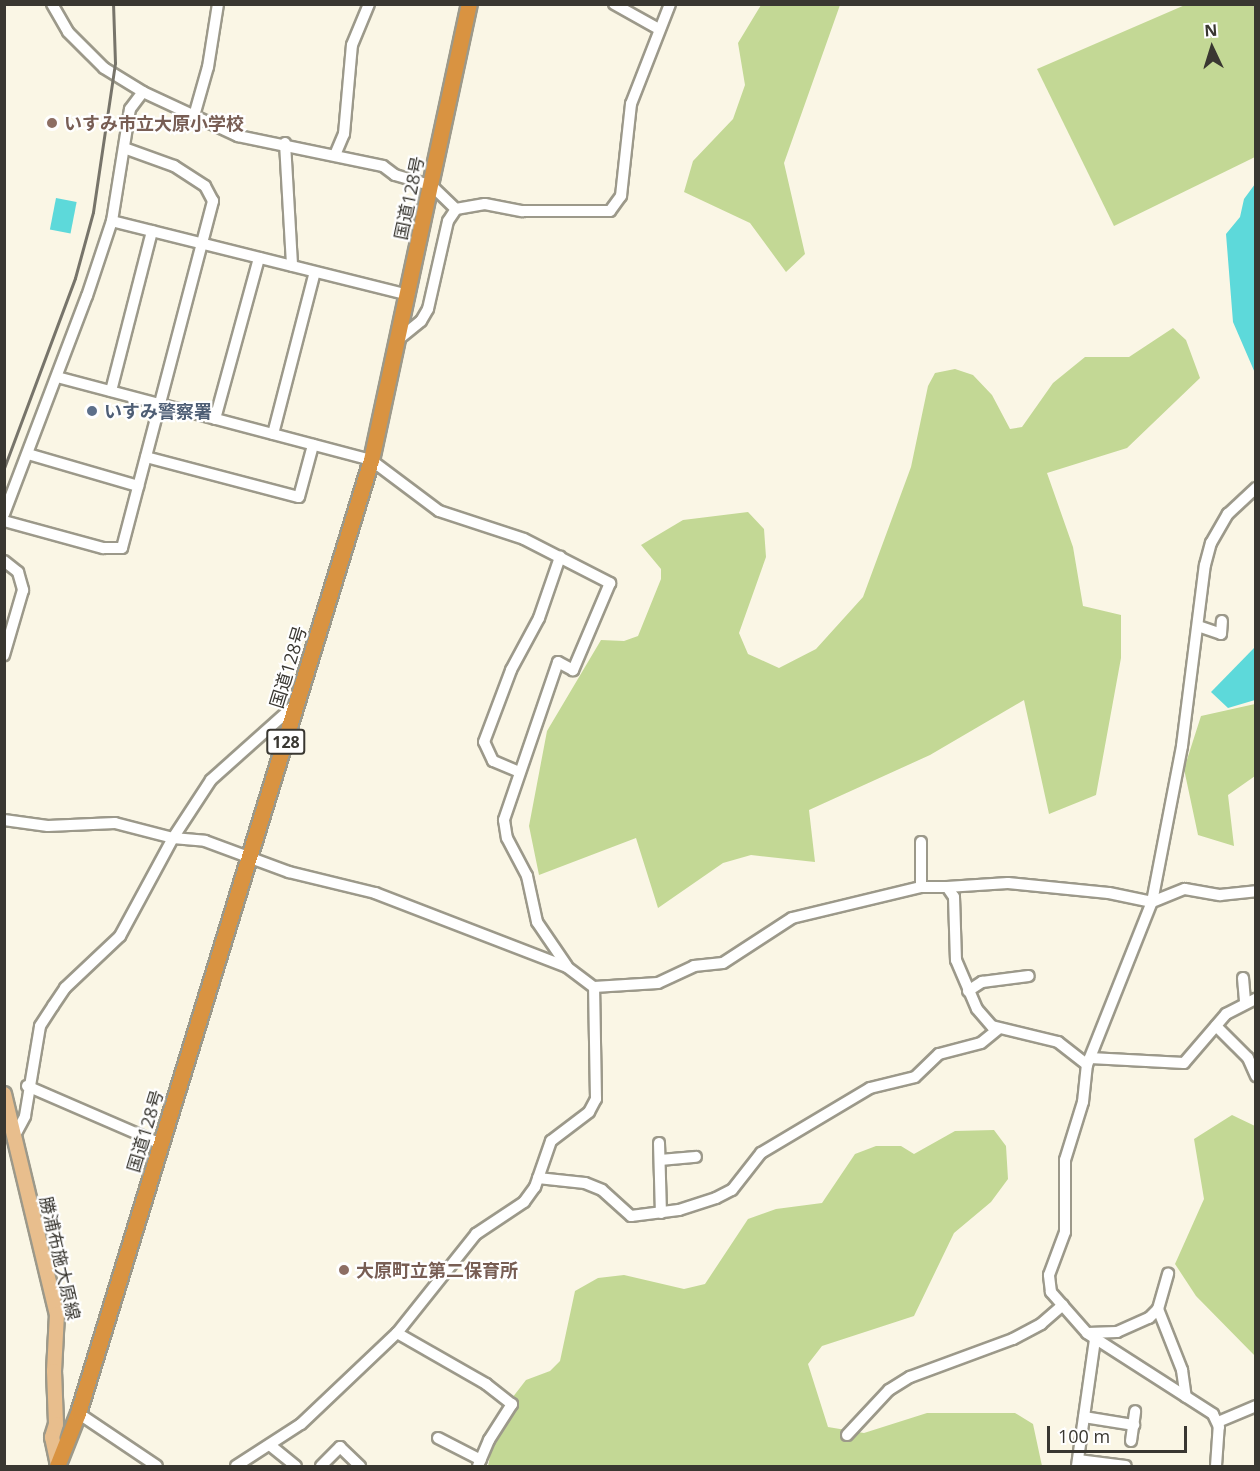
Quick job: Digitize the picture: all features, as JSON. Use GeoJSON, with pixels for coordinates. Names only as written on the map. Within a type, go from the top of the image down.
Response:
{"type":"FeatureCollection","features":[{"type":"Feature","properties":{"kind":"highway","name":"国道128号"},"geometry":{"type":"LineString","coordinates":[[58,1466],[78,1413],[371,460],[400,338],[469,4]]}},
{"type":"Feature","properties":{"kind":"main road","name":"勝浦布施大原線"},"geometry":{"type":"LineString","coordinates":[[4,1094],[57,1314],[54,1371],[56,1424],[52,1437],[58,1466]]}},
{"type":"Feature","properties":{"kind":"street"},"geometry":{"type":"LineString","coordinates":[[52,4],[68,32],[104,68],[143,92],[238,136],[285,143],[383,166],[395,175],[431,185],[456,209]]}},
{"type":"Feature","properties":{"kind":"street"},"geometry":{"type":"LineString","coordinates":[[194,116],[208,67],[218,4]]}},
{"type":"Feature","properties":{"kind":"street"},"geometry":{"type":"LineString","coordinates":[[335,155],[344,134],[352,45],[369,4]]}},
{"type":"Feature","properties":{"kind":"street"},"geometry":{"type":"LineString","coordinates":[[614,4],[659,29]]}},
{"type":"Feature","properties":{"kind":"street"},"geometry":{"type":"LineString","coordinates":[[400,338],[421,321],[428,309],[448,221],[456,209],[485,204],[522,211],[615,208],[621,196],[630,110],[670,4]]}},
{"type":"Feature","properties":{"kind":"street"},"geometry":{"type":"LineString","coordinates":[[4,514],[57,377],[112,220],[130,109],[143,92]]}},
{"type":"Feature","properties":{"kind":"street"},"geometry":{"type":"LineString","coordinates":[[285,143],[292,266]]}},
{"type":"Feature","properties":{"kind":"street"},"geometry":{"type":"LineString","coordinates":[[4,521],[103,548],[122,548],[204,244],[213,201],[205,186],[174,166],[124,148]]}},
{"type":"Feature","properties":{"kind":"street"},"geometry":{"type":"LineString","coordinates":[[112,220],[409,295]]}},
{"type":"Feature","properties":{"kind":"street"},"geometry":{"type":"LineString","coordinates":[[111,391],[152,231]]}},
{"type":"Feature","properties":{"kind":"street"},"geometry":{"type":"LineString","coordinates":[[215,419],[259,258]]}},
{"type":"Feature","properties":{"kind":"street"},"geometry":{"type":"LineString","coordinates":[[273,434],[315,272]]}},
{"type":"Feature","properties":{"kind":"street"},"geometry":{"type":"LineString","coordinates":[[57,377],[371,460],[439,511],[490,526],[560,557],[610,583],[573,670],[558,662],[517,771],[504,820],[507,838],[527,876],[537,922],[567,967]]}},
{"type":"Feature","properties":{"kind":"street"},"geometry":{"type":"LineString","coordinates":[[146,457],[299,497],[313,445]]}},
{"type":"Feature","properties":{"kind":"street"},"geometry":{"type":"LineString","coordinates":[[28,454],[138,486]]}},
{"type":"Feature","properties":{"kind":"street"},"geometry":{"type":"LineString","coordinates":[[1218,1422],[1186,1397],[1091,1336],[1051,1292],[1049,1275],[1065,1232],[1065,1160],[1083,1102],[1089,1062],[1152,902],[1182,746],[1211,543],[1228,514],[1256,488]]}},
{"type":"Feature","properties":{"kind":"street"},"geometry":{"type":"LineString","coordinates":[[517,771],[493,761],[484,742],[511,670],[539,618],[560,557]]}},
{"type":"Feature","properties":{"kind":"street"},"geometry":{"type":"LineString","coordinates":[[4,561],[18,572],[24,590],[4,655]]}},
{"type":"Feature","properties":{"kind":"street"},"geometry":{"type":"LineString","coordinates":[[1198,626],[1221,634],[1222,621]]}},
{"type":"Feature","properties":{"kind":"street"},"geometry":{"type":"LineString","coordinates":[[13,1139],[25,1116],[27,1086],[40,1026],[65,988],[120,936],[173,838],[211,780],[298,703]]}},
{"type":"Feature","properties":{"kind":"street"},"geometry":{"type":"LineString","coordinates":[[4,820],[48,826],[115,823],[173,838],[205,841],[289,872],[375,893],[567,967],[594,987],[657,983],[694,966],[723,963],[792,918],[921,887],[1008,883],[1110,893],[1152,902],[1185,889],[1220,895],[1256,891]]}},
{"type":"Feature","properties":{"kind":"street"},"geometry":{"type":"LineString","coordinates":[[921,842],[921,887]]}},
{"type":"Feature","properties":{"kind":"street"},"geometry":{"type":"LineString","coordinates":[[947,886],[954,897],[956,960],[977,1009],[998,1029],[1058,1042],[1089,1062],[1184,1063],[1216,1026],[1250,1001],[1244,978]]}},
{"type":"Feature","properties":{"kind":"street"},"geometry":{"type":"LineString","coordinates":[[968,991],[982,982],[1029,976]]}},
{"type":"Feature","properties":{"kind":"street"},"geometry":{"type":"LineString","coordinates":[[236,1467],[301,1424],[397,1333],[476,1234],[524,1202],[538,1178],[551,1140],[589,1112],[596,1099],[594,987]]}},
{"type":"Feature","properties":{"kind":"street"},"geometry":{"type":"LineString","coordinates":[[1216,1026],[1248,1058],[1256,1076]]}},
{"type":"Feature","properties":{"kind":"street"},"geometry":{"type":"LineString","coordinates":[[538,1178],[585,1183],[602,1190],[631,1216],[661,1213],[724,1194],[771,1147],[870,1088],[915,1077],[939,1053],[981,1043],[998,1029]]}},
{"type":"Feature","properties":{"kind":"street"},"geometry":{"type":"LineString","coordinates":[[27,1086],[161,1144]]}},
{"type":"Feature","properties":{"kind":"street"},"geometry":{"type":"LineString","coordinates":[[659,1143],[661,1213]]}},
{"type":"Feature","properties":{"kind":"street"},"geometry":{"type":"LineString","coordinates":[[660,1160],[696,1156]]}},
{"type":"Feature","properties":{"kind":"street"},"geometry":{"type":"LineString","coordinates":[[1091,1336],[1117,1332],[1149,1318],[1158,1309],[1168,1273]]}},
{"type":"Feature","properties":{"kind":"street"},"geometry":{"type":"LineString","coordinates":[[847,1435],[889,1390],[910,1377],[1013,1339],[1041,1324],[1063,1305]]}},
{"type":"Feature","properties":{"kind":"street"},"geometry":{"type":"LineString","coordinates":[[1158,1309],[1182,1370],[1186,1397]]}},
{"type":"Feature","properties":{"kind":"street"},"geometry":{"type":"LineString","coordinates":[[397,1333],[486,1384],[512,1404],[479,1463],[438,1438]]}},
{"type":"Feature","properties":{"kind":"street"},"geometry":{"type":"LineString","coordinates":[[1091,1336],[1084,1418],[1077,1463],[1126,1466]]}},
{"type":"Feature","properties":{"kind":"street"},"geometry":{"type":"LineString","coordinates":[[1218,1422],[1256,1406]]}},
{"type":"Feature","properties":{"kind":"street"},"geometry":{"type":"LineString","coordinates":[[1131,1442],[1135,1411]]}},
{"type":"Feature","properties":{"kind":"street"},"geometry":{"type":"LineString","coordinates":[[78,1413],[157,1467]]}},
{"type":"Feature","properties":{"kind":"street"},"geometry":{"type":"LineString","coordinates":[[1084,1418],[1134,1425]]}},
{"type":"Feature","properties":{"kind":"street"},"geometry":{"type":"LineString","coordinates":[[1216,1467],[1218,1422]]}},
{"type":"Feature","properties":{"kind":"street"},"geometry":{"type":"LineString","coordinates":[[271,1446],[296,1467]]}},
{"type":"Feature","properties":{"kind":"street"},"geometry":{"type":"LineString","coordinates":[[321,1467],[340,1447],[360,1467]]}},
{"type":"Feature","properties":{"kind":"green space"},"geometry":{"type":"Polygon","coordinates":[[[761,5],[840,5],[784,163],[805,254],[786,272],[750,223],[684,192],[693,161],[733,119],[745,85],[738,43],[761,5]]]}},
{"type":"Feature","properties":{"kind":"green space"},"geometry":{"type":"Polygon","coordinates":[[[1185,5],[1255,5],[1255,157],[1114,226],[1037,69],[1185,5]]]}},
{"type":"Feature","properties":{"kind":"green space"},"geometry":{"type":"Polygon","coordinates":[[[1173,328],[1186,340],[1200,378],[1127,448],[1047,473],[1073,547],[1083,606],[1121,615],[1121,658],[1096,795],[1049,814],[1024,700],[930,755],[809,810],[815,862],[751,855],[723,863],[658,908],[636,838],[539,875],[529,826],[547,731],[601,640],[624,641],[638,636],[661,579],[661,569],[641,545],[683,520],[748,512],[764,529],[766,557],[739,633],[748,654],[779,668],[816,649],[863,597],[911,467],[928,386],[935,373],[955,369],[973,375],[992,395],[1010,429],[1022,427],[1053,383],[1085,357],[1129,357],[1173,328]]]}},
{"type":"Feature","properties":{"kind":"green space"},"geometry":{"type":"Polygon","coordinates":[[[1255,704],[1255,776],[1228,795],[1234,846],[1198,835],[1184,769],[1201,716],[1255,704]]]}},
{"type":"Feature","properties":{"kind":"green space"},"geometry":{"type":"Polygon","coordinates":[[[1232,1115],[1255,1126],[1255,1356],[1196,1296],[1175,1264],[1204,1199],[1194,1139],[1232,1115]]]}},
{"type":"Feature","properties":{"kind":"green space"},"geometry":{"type":"Polygon","coordinates":[[[994,1130],[1006,1146],[1008,1179],[991,1202],[954,1233],[914,1316],[822,1346],[808,1364],[828,1427],[864,1433],[927,1413],[1015,1413],[1033,1424],[1042,1466],[488,1466],[498,1416],[526,1380],[550,1371],[560,1361],[575,1291],[598,1278],[624,1275],[684,1289],[705,1284],[748,1219],[776,1209],[822,1203],[855,1154],[876,1146],[901,1146],[914,1154],[955,1131],[994,1130]]]}},
{"type":"Feature","properties":{"kind":"water"},"geometry":{"type":"Polygon","coordinates":[[[1255,184],[1255,373],[1233,322],[1226,234],[1240,217],[1244,199],[1255,184]]]}},
{"type":"Feature","properties":{"kind":"water"},"geometry":{"type":"Polygon","coordinates":[[[56,198],[77,202],[71,233],[50,229],[56,198]]]}},
{"type":"Feature","properties":{"kind":"water"},"geometry":{"type":"Polygon","coordinates":[[[1255,647],[1255,700],[1228,708],[1211,692],[1255,647]]]}},
{"type":"Feature","properties":{"kind":"railway"},"geometry":{"type":"LineString","coordinates":[[4,468],[75,278],[93,212],[115,63],[113,4]]}},
{"type":"Feature","properties":{"kind":"place","name":"いすみ市立大原小学校"},"geometry":{"type":"Point","coordinates":[52,123]}},
{"type":"Feature","properties":{"kind":"place","name":"いすみ警察署"},"geometry":{"type":"Point","coordinates":[92,411]}},
{"type":"Feature","properties":{"kind":"place","name":"大原町立第二保育所"},"geometry":{"type":"Point","coordinates":[344,1270]}}]}
